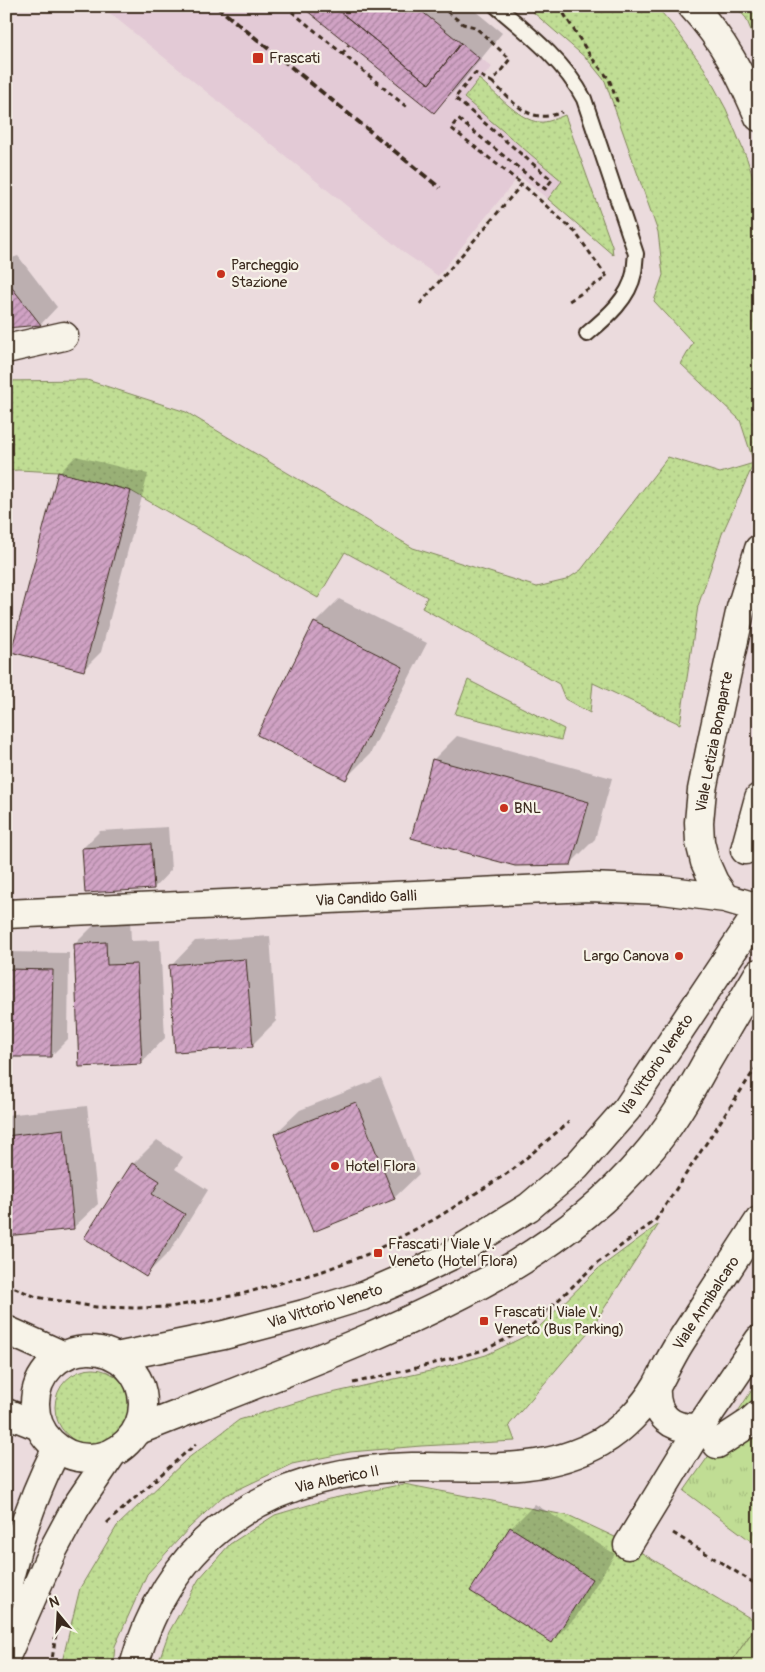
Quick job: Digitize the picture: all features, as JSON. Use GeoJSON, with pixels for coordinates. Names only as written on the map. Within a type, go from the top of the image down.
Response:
{"type":"FeatureCollection","features":[{"type":"Feature","properties":{"kind":"street"},"geometry":{"type":"LineString","coordinates":[[692,6],[717,35],[729,54],[741,75],[759,117]]}},
{"type":"Feature","properties":{"kind":"street"},"geometry":{"type":"LineString","coordinates":[[6,349],[64,336]]}},
{"type":"Feature","properties":{"kind":"street","name":"Viale Letizia Bonaparte"},"geometry":{"type":"LineString","coordinates":[[725,898],[714,882],[705,862],[700,842],[699,822],[702,790],[741,608],[759,549]]}},
{"type":"Feature","properties":{"kind":"street"},"geometry":{"type":"LineString","coordinates":[[745,850],[759,798]]}},
{"type":"Feature","properties":{"kind":"street","name":"Via Candido Galli"},"geometry":{"type":"LineString","coordinates":[[6,914],[589,887],[663,890],[725,898]]}},
{"type":"Feature","properties":{"kind":"street"},"geometry":{"type":"LineString","coordinates":[[725,898],[759,910]]}},
{"type":"Feature","properties":{"kind":"street","name":"Via Vittorio Veneto"},"geometry":{"type":"LineString","coordinates":[[116,1357],[224,1335],[363,1296],[448,1257],[528,1207],[576,1167],[627,1109],[759,910]]}},
{"type":"Feature","properties":{"kind":"street"},"geometry":{"type":"LineString","coordinates":[[136,1431],[322,1358],[398,1325],[506,1271],[562,1235],[606,1198],[644,1158],[661,1136],[684,1101],[759,973]]}},
{"type":"Feature","properties":{"kind":"street","name":"Viale Annibalcaro"},"geometry":{"type":"LineString","coordinates":[[568,1456],[602,1441],[617,1430],[630,1418],[656,1387],[672,1356],[759,1221]]}},
{"type":"Feature","properties":{"kind":"street"},"geometry":{"type":"LineString","coordinates":[[6,1330],[64,1356]]}},
{"type":"Feature","properties":{"kind":"street"},"geometry":{"type":"LineString","coordinates":[[628,1545],[708,1436],[759,1340]]}},
{"type":"Feature","properties":{"kind":"street"},"geometry":{"type":"LineString","coordinates":[[78,1351],[106,1352],[116,1357],[128,1366],[143,1388],[144,1404],[142,1417],[136,1431],[126,1445],[112,1454],[93,1458],[74,1456],[57,1448],[39,1426],[35,1411],[38,1387],[44,1374],[64,1356],[78,1351]]}},
{"type":"Feature","properties":{"kind":"street"},"geometry":{"type":"LineString","coordinates":[[656,1387],[655,1398],[659,1410],[666,1419],[677,1426],[708,1436],[749,1423],[759,1414]]}},
{"type":"Feature","properties":{"kind":"street"},"geometry":{"type":"LineString","coordinates":[[6,1413],[39,1426]]}},
{"type":"Feature","properties":{"kind":"street"},"geometry":{"type":"LineString","coordinates":[[6,1592],[36,1491],[57,1448]]}},
{"type":"Feature","properties":{"kind":"street"},"geometry":{"type":"LineString","coordinates":[[6,1656],[53,1550],[76,1507],[112,1454]]}},
{"type":"Feature","properties":{"kind":"street","name":"Via Alberico II"},"geometry":{"type":"LineString","coordinates":[[134,1666],[154,1612],[171,1581],[182,1566],[216,1530],[241,1512],[269,1498],[316,1481],[370,1470],[409,1467],[517,1467],[568,1456]]}},
{"type":"Feature","properties":{"kind":"lane"},"geometry":{"type":"LineString","coordinates":[[496,6],[540,42],[579,90],[636,254],[632,280],[622,300],[608,316],[587,334]]}},
{"type":"Feature","properties":{"kind":"path"},"geometry":{"type":"LineString","coordinates":[[285,6],[409,109]]}},
{"type":"Feature","properties":{"kind":"path"},"geometry":{"type":"LineString","coordinates":[[440,6],[463,24],[475,27],[510,59],[492,82]]}},
{"type":"Feature","properties":{"kind":"path"},"geometry":{"type":"LineString","coordinates":[[342,54],[349,45]]}},
{"type":"Feature","properties":{"kind":"path"},"geometry":{"type":"LineString","coordinates":[[566,303],[607,277],[575,232],[522,184],[451,128],[458,119],[545,189],[552,180],[454,98],[475,73],[492,82],[521,109],[536,116],[544,117],[556,114],[584,100]]}},
{"type":"Feature","properties":{"kind":"path"},"geometry":{"type":"LineString","coordinates":[[420,304],[522,184]]}},
{"type":"Feature","properties":{"kind":"path"},"geometry":{"type":"LineString","coordinates":[[6,1284],[36,1297],[96,1307],[170,1307],[242,1294],[323,1271],[368,1254],[435,1219],[511,1171],[574,1118]]}},
{"type":"Feature","properties":{"kind":"path"},"geometry":{"type":"LineString","coordinates":[[668,1530],[759,1586]]}},
{"type":"Feature","properties":{"kind":"shaded area"},"geometry":{"type":"Polygon","coordinates":[[[101,6],[415,6],[492,67],[464,98],[562,181],[548,199],[519,176],[438,276],[406,254],[101,6]]]}},
{"type":"Feature","properties":{"kind":"green space"},"geometry":{"type":"Polygon","coordinates":[[[526,6],[656,6],[704,68],[726,109],[747,159],[759,196],[759,447],[754,463],[740,420],[681,364],[693,343],[654,301],[663,275],[658,232],[605,81],[587,59],[526,6]]]}},
{"type":"Feature","properties":{"kind":"green space"},"geometry":{"type":"Polygon","coordinates":[[[735,6],[759,6],[759,50],[746,18],[735,6]]]}},
{"type":"Feature","properties":{"kind":"green space"},"geometry":{"type":"Polygon","coordinates":[[[479,79],[524,117],[539,122],[546,122],[565,115],[612,246],[613,255],[548,199],[562,181],[464,98],[479,79]]]}},
{"type":"Feature","properties":{"kind":"green space"},"geometry":{"type":"Polygon","coordinates":[[[87,380],[186,412],[413,548],[537,587],[566,580],[581,570],[668,457],[720,473],[754,463],[722,534],[698,606],[680,724],[593,683],[590,713],[565,699],[559,684],[422,608],[427,597],[345,552],[318,598],[131,491],[58,472],[6,471],[6,381],[87,380]]]}},
{"type":"Feature","properties":{"kind":"green space"},"geometry":{"type":"Polygon","coordinates":[[[468,680],[564,729],[561,740],[455,714],[468,680]]]}},
{"type":"Feature","properties":{"kind":"green space"},"geometry":{"type":"Polygon","coordinates":[[[659,1224],[590,1330],[509,1425],[515,1441],[350,1452],[292,1464],[222,1497],[189,1528],[147,1574],[115,1646],[113,1666],[61,1666],[80,1588],[117,1526],[187,1459],[239,1420],[314,1397],[430,1371],[486,1355],[534,1332],[598,1269],[659,1224]]]}},
{"type":"Feature","properties":{"kind":"green space"},"geometry":{"type":"Polygon","coordinates":[[[93,1369],[107,1372],[120,1380],[128,1393],[131,1407],[128,1421],[120,1434],[107,1442],[93,1445],[79,1442],[66,1434],[58,1421],[55,1407],[58,1393],[66,1380],[79,1372],[93,1369]]]}},
{"type":"Feature","properties":{"kind":"green space"},"geometry":{"type":"Polygon","coordinates":[[[759,1379],[759,1547],[684,1491],[759,1379]]]}},
{"type":"Feature","properties":{"kind":"green space"},"geometry":{"type":"Polygon","coordinates":[[[404,1484],[570,1516],[617,1538],[758,1623],[730,1664],[733,1666],[157,1666],[169,1632],[199,1579],[230,1544],[275,1515],[329,1499],[404,1484]]]}},
{"type":"Feature","properties":{"kind":"green space"},"geometry":{"type":"Polygon","coordinates":[[[759,1622],[759,1666],[733,1666],[730,1664],[759,1622]]]}},
{"type":"Feature","properties":{"kind":"building"},"geometry":{"type":"Polygon","coordinates":[[[301,6],[333,6],[429,84],[461,43],[479,58],[434,113],[301,6]]]}},
{"type":"Feature","properties":{"kind":"building","name":"Frascati"},"geometry":{"type":"Polygon","coordinates":[[[333,6],[415,6],[461,43],[429,84],[333,6]]]}},
{"type":"Feature","properties":{"kind":"building"},"geometry":{"type":"Polygon","coordinates":[[[6,280],[41,325],[6,328],[6,280]]]}},
{"type":"Feature","properties":{"kind":"building"},"geometry":{"type":"Polygon","coordinates":[[[58,472],[131,491],[84,671],[11,652],[58,472]]]}},
{"type":"Feature","properties":{"kind":"building"},"geometry":{"type":"Polygon","coordinates":[[[314,622],[403,667],[346,780],[257,735],[314,622]]]}},
{"type":"Feature","properties":{"kind":"building"},"geometry":{"type":"Polygon","coordinates":[[[432,759],[589,802],[571,865],[515,866],[411,838],[432,759]]]}},
{"type":"Feature","properties":{"kind":"building"},"geometry":{"type":"Polygon","coordinates":[[[151,844],[154,889],[85,893],[82,848],[151,844]]]}},
{"type":"Feature","properties":{"kind":"building"},"geometry":{"type":"Polygon","coordinates":[[[106,942],[107,965],[137,964],[142,1064],[79,1067],[74,944],[106,942]]]}},
{"type":"Feature","properties":{"kind":"building"},"geometry":{"type":"Polygon","coordinates":[[[246,959],[253,1047],[175,1052],[169,965],[246,959]]]}},
{"type":"Feature","properties":{"kind":"building"},"geometry":{"type":"Polygon","coordinates":[[[6,969],[53,970],[51,1057],[6,1057],[6,969]]]}},
{"type":"Feature","properties":{"kind":"building","name":"Hotel Flora"},"geometry":{"type":"Polygon","coordinates":[[[356,1102],[395,1199],[313,1232],[274,1134],[356,1102]]]}},
{"type":"Feature","properties":{"kind":"building"},"geometry":{"type":"Polygon","coordinates":[[[64,1129],[74,1229],[6,1236],[6,1136],[64,1129]]]}},
{"type":"Feature","properties":{"kind":"building"},"geometry":{"type":"Polygon","coordinates":[[[132,1163],[160,1181],[152,1194],[185,1214],[146,1277],[84,1238],[132,1163]]]}},
{"type":"Feature","properties":{"kind":"building"},"geometry":{"type":"Polygon","coordinates":[[[510,1527],[592,1579],[552,1643],[470,1591],[510,1527]]]}},
{"type":"Feature","properties":{"kind":"railway"},"geometry":{"type":"LineString","coordinates":[[216,6],[440,188]]}},
{"type":"Feature","properties":{"kind":"place","name":"Frascati"},"geometry":{"type":"Point","coordinates":[258,58]}},
{"type":"Feature","properties":{"kind":"place","name":"Parcheggio Stazione"},"geometry":{"type":"Point","coordinates":[221,274]}},
{"type":"Feature","properties":{"kind":"place","name":"BNL"},"geometry":{"type":"Point","coordinates":[504,808]}},
{"type":"Feature","properties":{"kind":"place","name":"Largo Canova"},"geometry":{"type":"Point","coordinates":[679,956]}},
{"type":"Feature","properties":{"kind":"place","name":"Hotel Flora"},"geometry":{"type":"Point","coordinates":[335,1166]}},
{"type":"Feature","properties":{"kind":"place","name":"Frascati | Viale V. Veneto (Hotel Flora)"},"geometry":{"type":"Point","coordinates":[378,1253]}},
{"type":"Feature","properties":{"kind":"place","name":"Frascati | Viale V. Veneto (Bus Parking)"},"geometry":{"type":"Point","coordinates":[484,1321]}}]}
